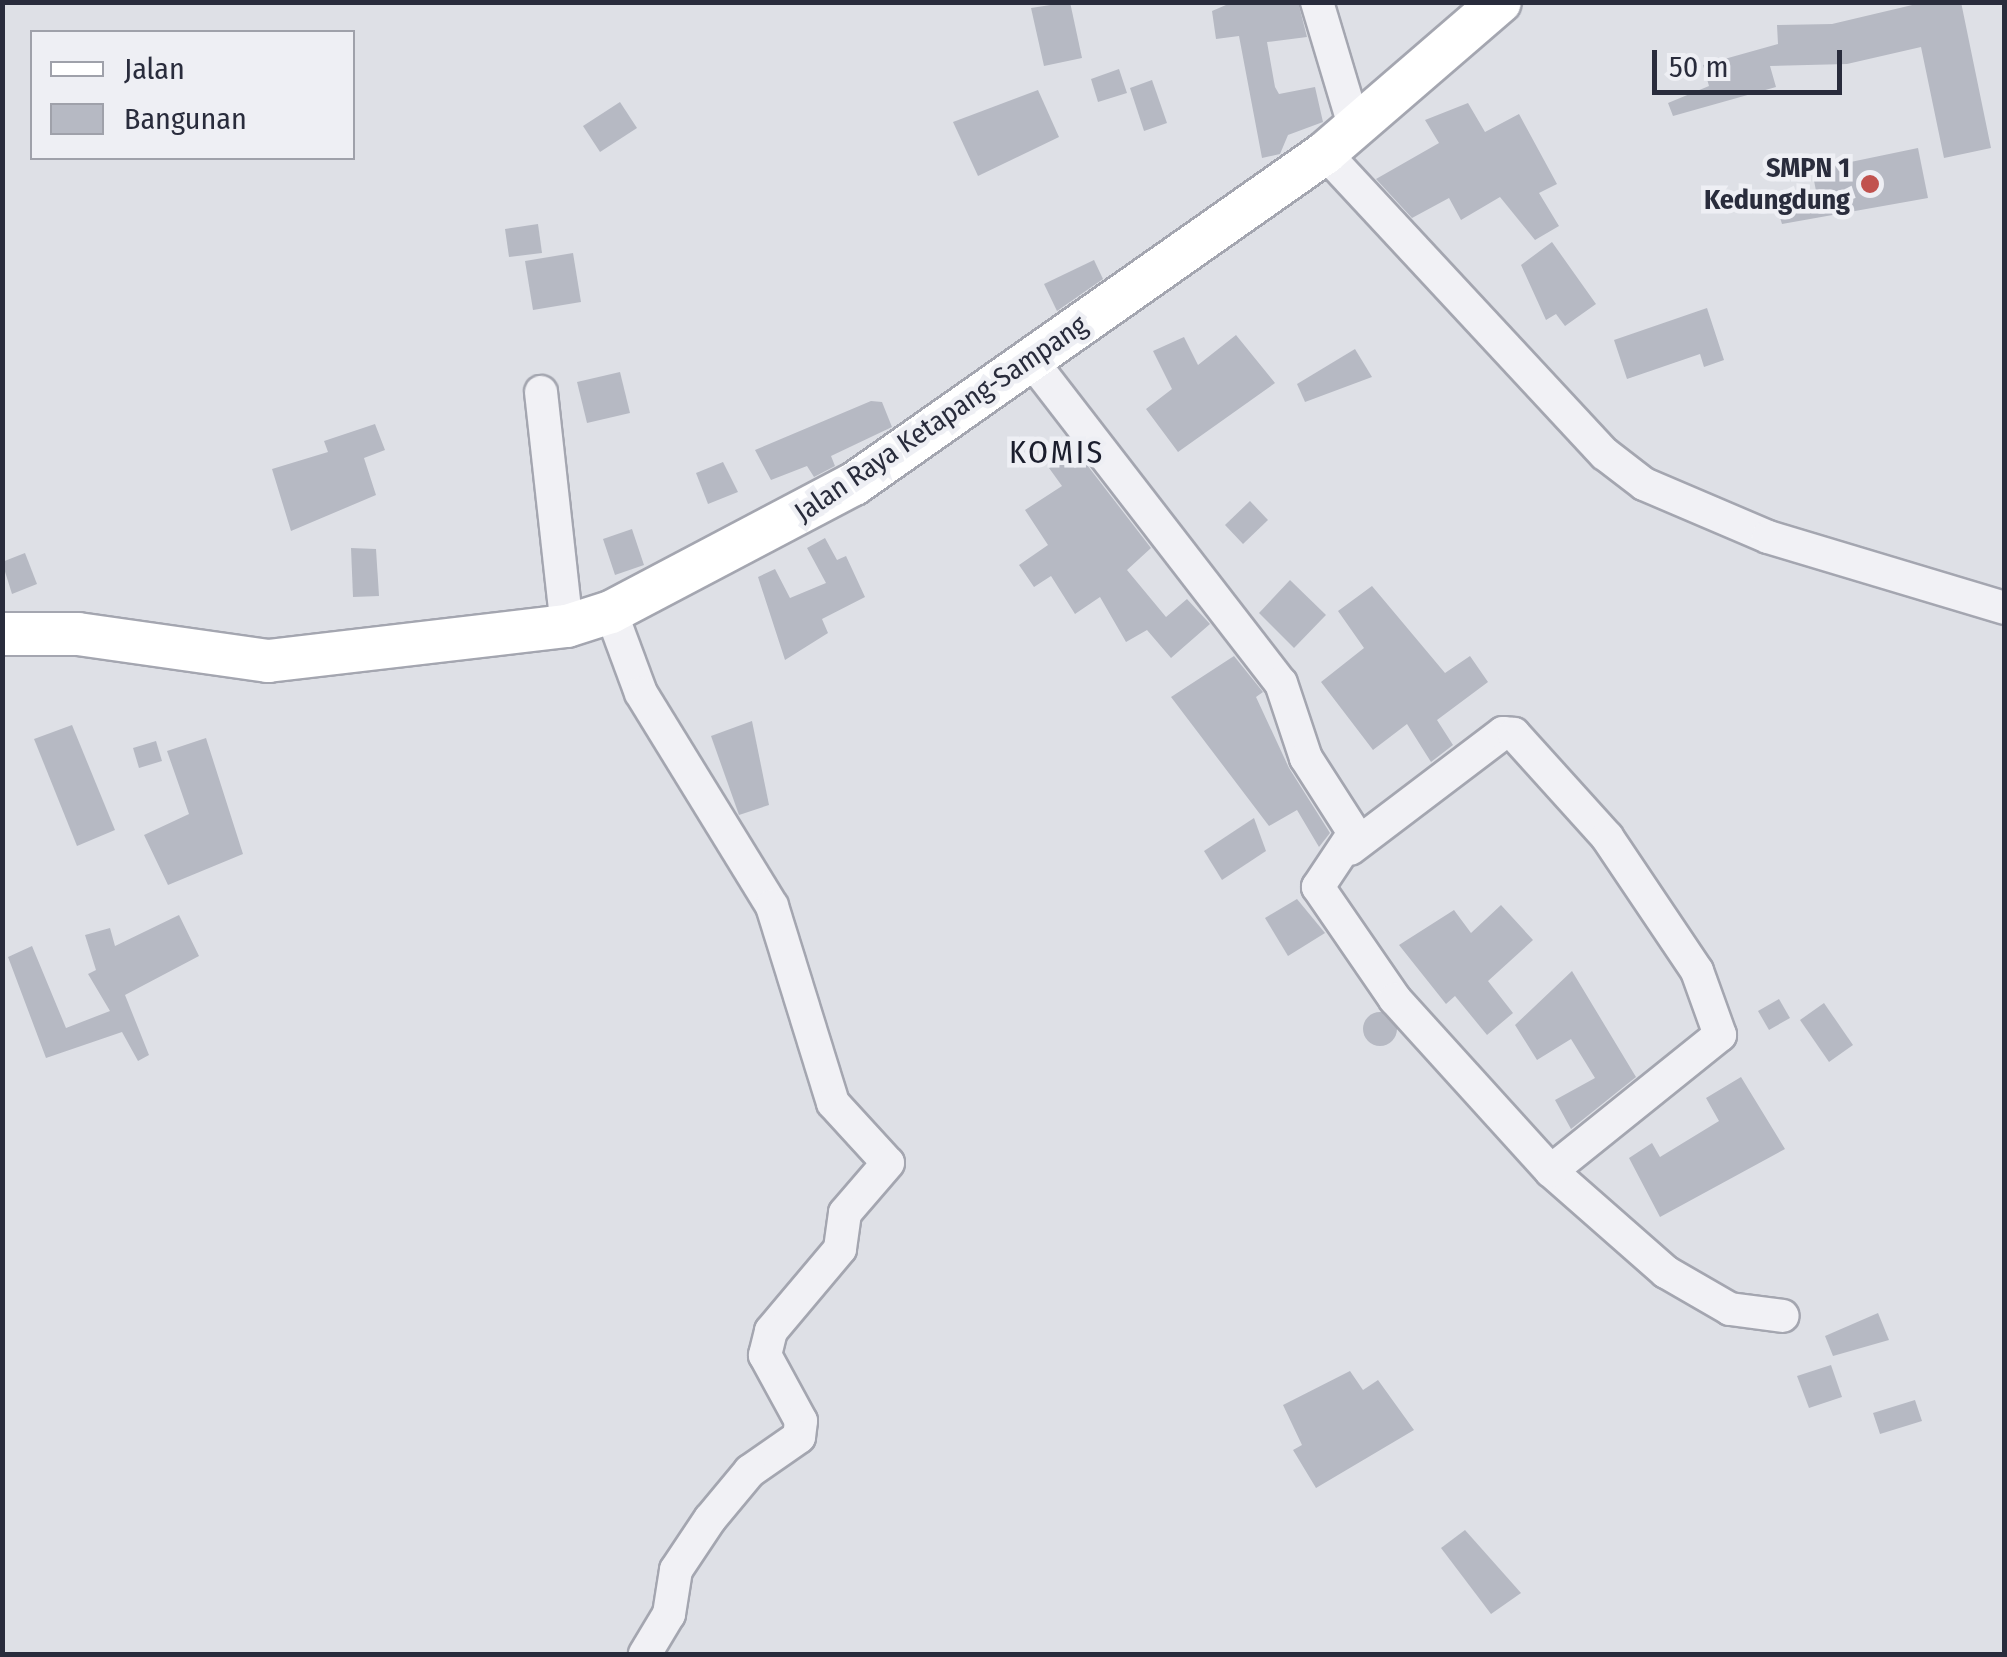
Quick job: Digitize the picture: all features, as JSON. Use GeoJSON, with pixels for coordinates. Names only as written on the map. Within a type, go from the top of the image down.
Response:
{"type":"FeatureCollection","features":[{"type":"Feature","properties":{"kind":"main road","name":"Jalan Raya Ketapang-Sampang"},"geometry":{"type":"LineString","coordinates":[[2,634],[78,634],[268,660],[567,626],[611,612],[854,484],[1340,141],[1500,2]]}},
{"type":"Feature","properties":{"kind":"street"},"geometry":{"type":"LineString","coordinates":[[1317,2],[1340,141],[1605,454],[1644,484],[1768,537],[2004,608]]}},
{"type":"Feature","properties":{"kind":"street"},"geometry":{"type":"LineString","coordinates":[[1031,360],[1281,683],[1306,758],[1353,827],[1350,850]]}},
{"type":"Feature","properties":{"kind":"street"},"geometry":{"type":"LineString","coordinates":[[541,392],[567,626]]}},
{"type":"Feature","properties":{"kind":"street"},"geometry":{"type":"LineString","coordinates":[[611,612],[641,693],[772,906],[833,1103],[888,1163],[844,1213],[840,1249],[770,1331],[765,1355],[802,1422],[799,1437],[750,1472],[710,1519],[676,1570],[669,1614],[645,1654]]}},
{"type":"Feature","properties":{"kind":"street"},"geometry":{"type":"LineString","coordinates":[[1551,1171],[1720,1035],[1697,970],[1606,837],[1514,734],[1503,732],[1319,874],[1323,897],[1442,1058],[1551,1171],[1703,1298],[1784,1316]]}},
{"type":"Feature","properties":{"kind":"building"},"geometry":{"type":"Polygon","coordinates":[[[1070,2],[1082,58],[1044,66],[1031,8],[1070,2]]]}},
{"type":"Feature","properties":{"kind":"building"},"geometry":{"type":"Polygon","coordinates":[[[1233,2],[1298,2],[1307,37],[1267,42],[1275,87],[1279,94],[1315,87],[1323,122],[1288,135],[1280,154],[1262,158],[1239,36],[1216,39],[1212,11],[1233,2]]]}},
{"type":"Feature","properties":{"kind":"building"},"geometry":{"type":"Polygon","coordinates":[[[1925,2],[1961,2],[1991,148],[1944,158],[1921,47],[1847,64],[1770,66],[1776,87],[1673,116],[1668,103],[1709,86],[1703,65],[1778,44],[1777,25],[1832,24],[1925,2]]]}},
{"type":"Feature","properties":{"kind":"building"},"geometry":{"type":"Polygon","coordinates":[[[1119,69],[1127,93],[1098,102],[1091,79],[1119,69]]]}},
{"type":"Feature","properties":{"kind":"building"},"geometry":{"type":"Polygon","coordinates":[[[1152,80],[1167,123],[1144,131],[1130,88],[1152,80]]]}},
{"type":"Feature","properties":{"kind":"building"},"geometry":{"type":"Polygon","coordinates":[[[1038,90],[1059,137],[978,176],[953,122],[1038,90]]]}},
{"type":"Feature","properties":{"kind":"building"},"geometry":{"type":"Polygon","coordinates":[[[620,102],[637,128],[600,152],[583,126],[620,102]]]}},
{"type":"Feature","properties":{"kind":"building"},"geometry":{"type":"Polygon","coordinates":[[[1468,103],[1485,132],[1519,114],[1557,184],[1539,193],[1559,226],[1535,240],[1500,197],[1461,220],[1449,198],[1412,218],[1376,179],[1439,143],[1425,120],[1468,103]]]}},
{"type":"Feature","properties":{"kind":"building","name":"SMPN 1 Kedungdung"},"geometry":{"type":"Polygon","coordinates":[[[1918,148],[1928,198],[1782,224],[1776,205],[1816,191],[1812,170],[1918,148]]]}},
{"type":"Feature","properties":{"kind":"building"},"geometry":{"type":"Polygon","coordinates":[[[538,224],[542,253],[509,257],[505,229],[538,224]]]}},
{"type":"Feature","properties":{"kind":"building"},"geometry":{"type":"Polygon","coordinates":[[[1552,242],[1596,304],[1565,326],[1556,314],[1546,320],[1521,265],[1552,242]]]}},
{"type":"Feature","properties":{"kind":"building"},"geometry":{"type":"Polygon","coordinates":[[[573,253],[581,302],[533,310],[525,261],[573,253]]]}},
{"type":"Feature","properties":{"kind":"building"},"geometry":{"type":"Polygon","coordinates":[[[1094,260],[1103,279],[1057,311],[1044,284],[1094,260]]]}},
{"type":"Feature","properties":{"kind":"building"},"geometry":{"type":"Polygon","coordinates":[[[1707,308],[1724,360],[1704,367],[1700,354],[1627,379],[1614,340],[1707,308]]]}},
{"type":"Feature","properties":{"kind":"building"},"geometry":{"type":"Polygon","coordinates":[[[1236,335],[1275,383],[1178,452],[1146,409],[1172,389],[1153,351],[1184,337],[1198,365],[1236,335]]]}},
{"type":"Feature","properties":{"kind":"building"},"geometry":{"type":"Polygon","coordinates":[[[1355,349],[1372,377],[1305,402],[1297,384],[1355,349]]]}},
{"type":"Feature","properties":{"kind":"building"},"geometry":{"type":"Polygon","coordinates":[[[620,372],[630,413],[587,423],[577,382],[620,372]]]}},
{"type":"Feature","properties":{"kind":"building"},"geometry":{"type":"Polygon","coordinates":[[[871,401],[882,402],[892,427],[831,456],[835,466],[814,477],[807,466],[771,480],[755,450],[871,401]]]}},
{"type":"Feature","properties":{"kind":"building"},"geometry":{"type":"Polygon","coordinates":[[[375,424],[385,450],[364,458],[376,495],[291,531],[272,469],[328,452],[324,441],[375,424]]]}},
{"type":"Feature","properties":{"kind":"building"},"geometry":{"type":"Polygon","coordinates":[[[1077,452],[1151,548],[1127,570],[1166,617],[1187,599],[1210,624],[1171,658],[1147,630],[1126,642],[1100,597],[1075,614],[1051,576],[1034,587],[1019,565],[1048,545],[1025,510],[1062,486],[1049,468],[1077,452]]]}},
{"type":"Feature","properties":{"kind":"building"},"geometry":{"type":"Polygon","coordinates":[[[723,462],[738,492],[708,504],[696,473],[723,462]]]}},
{"type":"Feature","properties":{"kind":"building"},"geometry":{"type":"Polygon","coordinates":[[[1250,501],[1268,520],[1243,544],[1225,525],[1250,501]]]}},
{"type":"Feature","properties":{"kind":"building"},"geometry":{"type":"Polygon","coordinates":[[[632,529],[644,565],[615,575],[603,539],[632,529]]]}},
{"type":"Feature","properties":{"kind":"building"},"geometry":{"type":"Polygon","coordinates":[[[825,538],[837,560],[846,556],[865,597],[822,619],[828,633],[785,660],[758,577],[775,569],[790,598],[826,583],[807,548],[825,538]]]}},
{"type":"Feature","properties":{"kind":"building"},"geometry":{"type":"Polygon","coordinates":[[[351,548],[376,549],[379,596],[353,597],[351,548]]]}},
{"type":"Feature","properties":{"kind":"building"},"geometry":{"type":"Polygon","coordinates":[[[25,553],[37,584],[12,594],[2,562],[25,553]]]}},
{"type":"Feature","properties":{"kind":"building"},"geometry":{"type":"Polygon","coordinates":[[[1290,580],[1326,615],[1294,648],[1259,613],[1290,580]]]}},
{"type":"Feature","properties":{"kind":"building"},"geometry":{"type":"Polygon","coordinates":[[[1372,586],[1445,673],[1470,656],[1488,682],[1437,720],[1453,745],[1431,762],[1407,724],[1373,750],[1321,682],[1364,648],[1338,611],[1372,586]]]}},
{"type":"Feature","properties":{"kind":"building"},"geometry":{"type":"Polygon","coordinates":[[[1234,656],[1263,692],[1256,697],[1289,768],[1330,833],[1319,847],[1297,810],[1269,826],[1171,697],[1234,656]]]}},
{"type":"Feature","properties":{"kind":"building"},"geometry":{"type":"Polygon","coordinates":[[[752,721],[769,805],[739,815],[711,736],[752,721]]]}},
{"type":"Feature","properties":{"kind":"building"},"geometry":{"type":"Polygon","coordinates":[[[72,725],[115,830],[77,846],[34,739],[72,725]]]}},
{"type":"Feature","properties":{"kind":"building"},"geometry":{"type":"Polygon","coordinates":[[[206,738],[243,854],[168,885],[144,835],[189,814],[167,751],[206,738]]]}},
{"type":"Feature","properties":{"kind":"building"},"geometry":{"type":"Polygon","coordinates":[[[156,741],[162,761],[139,768],[133,748],[156,741]]]}},
{"type":"Feature","properties":{"kind":"building"},"geometry":{"type":"Polygon","coordinates":[[[1254,818],[1266,851],[1222,880],[1204,851],[1254,818]]]}},
{"type":"Feature","properties":{"kind":"building"},"geometry":{"type":"Polygon","coordinates":[[[1297,899],[1325,933],[1288,956],[1265,918],[1297,899]]]}},
{"type":"Feature","properties":{"kind":"building"},"geometry":{"type":"Polygon","coordinates":[[[1501,905],[1533,940],[1488,981],[1513,1013],[1487,1035],[1455,996],[1446,1004],[1399,945],[1454,910],[1471,933],[1501,905]]]}},
{"type":"Feature","properties":{"kind":"building"},"geometry":{"type":"Polygon","coordinates":[[[179,915],[199,956],[125,995],[149,1055],[138,1061],[122,1032],[46,1058],[8,957],[32,946],[66,1028],[110,1011],[88,974],[96,970],[85,935],[110,928],[115,946],[179,915]]]}},
{"type":"Feature","properties":{"kind":"building"},"geometry":{"type":"Polygon","coordinates":[[[1572,971],[1636,1077],[1571,1129],[1555,1100],[1595,1078],[1571,1039],[1537,1060],[1515,1025],[1572,971]]]}},
{"type":"Feature","properties":{"kind":"building"},"geometry":{"type":"Polygon","coordinates":[[[1779,999],[1790,1018],[1769,1030],[1758,1011],[1779,999]]]}},
{"type":"Feature","properties":{"kind":"building"},"geometry":{"type":"Polygon","coordinates":[[[1824,1003],[1853,1045],[1829,1062],[1800,1020],[1824,1003]]]}},
{"type":"Feature","properties":{"kind":"building"},"geometry":{"type":"Polygon","coordinates":[[[1380,1012],[1392,1017],[1397,1029],[1392,1041],[1380,1046],[1368,1041],[1363,1029],[1368,1017],[1380,1012]]]}},
{"type":"Feature","properties":{"kind":"building"},"geometry":{"type":"Polygon","coordinates":[[[1741,1077],[1785,1149],[1660,1217],[1629,1158],[1652,1143],[1660,1157],[1719,1121],[1706,1098],[1741,1077]]]}},
{"type":"Feature","properties":{"kind":"building"},"geometry":{"type":"Polygon","coordinates":[[[1878,1313],[1889,1340],[1833,1356],[1825,1336],[1878,1313]]]}},
{"type":"Feature","properties":{"kind":"building"},"geometry":{"type":"Polygon","coordinates":[[[1831,1365],[1842,1397],[1809,1408],[1797,1376],[1831,1365]]]}},
{"type":"Feature","properties":{"kind":"building"},"geometry":{"type":"Polygon","coordinates":[[[1350,1371],[1363,1390],[1378,1380],[1414,1430],[1316,1488],[1293,1450],[1302,1445],[1283,1405],[1350,1371]]]}},
{"type":"Feature","properties":{"kind":"building"},"geometry":{"type":"Polygon","coordinates":[[[1915,1400],[1922,1421],[1880,1434],[1873,1413],[1915,1400]]]}},
{"type":"Feature","properties":{"kind":"building"},"geometry":{"type":"Polygon","coordinates":[[[1465,1530],[1521,1593],[1491,1614],[1441,1548],[1465,1530]]]}},
{"type":"Feature","properties":{"kind":"place","name":"SMPN 1 Kedungdung"},"geometry":{"type":"Point","coordinates":[1870,184]}},
{"type":"Feature","properties":{"kind":"district","name":"KOMIS"},"geometry":{"type":"Point","coordinates":[1057,452]}}]}
